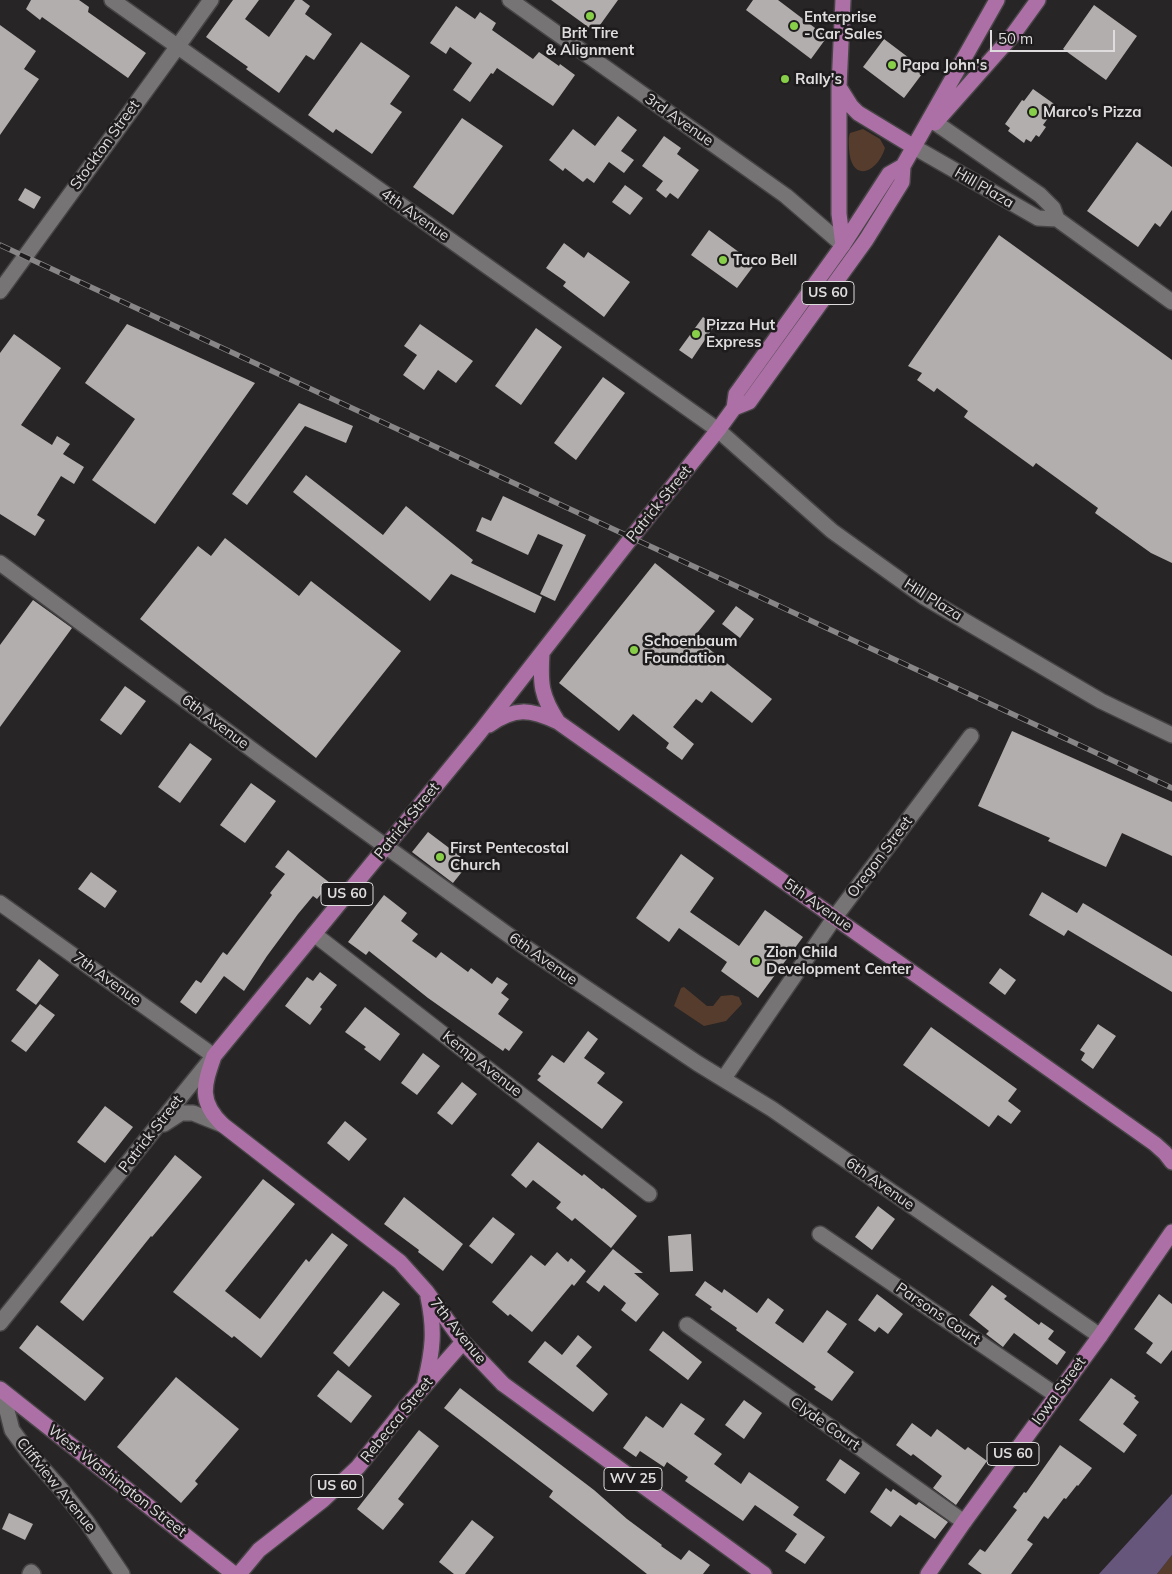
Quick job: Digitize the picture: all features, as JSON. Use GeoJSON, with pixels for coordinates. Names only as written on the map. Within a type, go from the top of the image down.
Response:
{"type":"FeatureCollection","features":[{"type":"Feature","properties":{"kind":"main road"},"geometry":{"type":"LineString","coordinates":[[842,0],[839,87],[839,214],[843,245]]}},
{"type":"Feature","properties":{"kind":"main road"},"geometry":{"type":"LineString","coordinates":[[933,121],[998,0]]}},
{"type":"Feature","properties":{"kind":"main road"},"geometry":{"type":"LineString","coordinates":[[933,121],[1012,36],[1038,0]]}},
{"type":"Feature","properties":{"kind":"main road"},"geometry":{"type":"LineString","coordinates":[[839,87],[851,106],[858,113],[914,147]]}},
{"type":"Feature","properties":{"kind":"main road","name":"Patrick Street"},"geometry":{"type":"LineString","coordinates":[[734,408],[749,402],[866,240],[902,182],[903,166],[933,121]]}},
{"type":"Feature","properties":{"kind":"main road","name":"Patrick Street"},"geometry":{"type":"LineString","coordinates":[[214,1056],[480,732],[718,430],[734,408],[736,394],[843,245],[889,174],[903,166]]}},
{"type":"Feature","properties":{"kind":"main road"},"geometry":{"type":"LineString","coordinates":[[542,653],[541,682],[544,696],[548,707],[558,722]]}},
{"type":"Feature","properties":{"kind":"main road"},"geometry":{"type":"LineString","coordinates":[[480,732],[503,716],[524,711],[542,714],[558,722]]}},
{"type":"Feature","properties":{"kind":"main road","name":"5th Avenue"},"geometry":{"type":"LineString","coordinates":[[558,722],[1155,1144],[1172,1162]]}},
{"type":"Feature","properties":{"kind":"main road","name":"US 60"},"geometry":{"type":"LineString","coordinates":[[214,1056],[207,1078],[207,1104],[212,1114],[223,1124]]}},
{"type":"Feature","properties":{"kind":"main road","name":"7th Avenue"},"geometry":{"type":"LineString","coordinates":[[223,1124],[400,1262],[426,1291],[463,1342],[503,1384],[764,1574]]}},
{"type":"Feature","properties":{"kind":"main road","name":"Iowa Street"},"geometry":{"type":"LineString","coordinates":[[928,1574],[1100,1336],[1172,1232]]}},
{"type":"Feature","properties":{"kind":"main road","name":"US 60"},"geometry":{"type":"LineString","coordinates":[[424,1386],[432,1349],[433,1330],[426,1291]]}},
{"type":"Feature","properties":{"kind":"main road","name":"Rebecca Street"},"geometry":{"type":"LineString","coordinates":[[239,1574],[259,1550],[322,1500],[358,1467],[424,1386],[463,1342]]}},
{"type":"Feature","properties":{"kind":"main road","name":"West Washington Street"},"geometry":{"type":"LineString","coordinates":[[1,1390],[234,1574]]}},
{"type":"Feature","properties":{"kind":"street","name":"4th Avenue"},"geometry":{"type":"LineString","coordinates":[[112,0],[718,430]]}},
{"type":"Feature","properties":{"kind":"street","name":"Stockton Street"},"geometry":{"type":"LineString","coordinates":[[0,291],[5,274],[211,0]]}},
{"type":"Feature","properties":{"kind":"street","name":"3rd Avenue"},"geometry":{"type":"LineString","coordinates":[[510,0],[786,196],[843,245]]}},
{"type":"Feature","properties":{"kind":"street","name":"Hill Plaza"},"geometry":{"type":"LineString","coordinates":[[933,121],[1040,195],[1053,208],[1057,220]]}},
{"type":"Feature","properties":{"kind":"street","name":"Hill Plaza"},"geometry":{"type":"LineString","coordinates":[[914,147],[1038,218],[1057,220],[1172,302]]}},
{"type":"Feature","properties":{"kind":"street","name":"Hill Plaza"},"geometry":{"type":"LineString","coordinates":[[718,430],[832,531],[924,596],[1101,701],[1172,735]]}},
{"type":"Feature","properties":{"kind":"street","name":"6th Avenue"},"geometry":{"type":"LineString","coordinates":[[0,563],[562,973],[697,1063],[772,1109],[1100,1336]]}},
{"type":"Feature","properties":{"kind":"street","name":"Oregon Street"},"geometry":{"type":"LineString","coordinates":[[724,1078],[835,917],[971,736]]}},
{"type":"Feature","properties":{"kind":"street","name":"7th Avenue"},"geometry":{"type":"LineString","coordinates":[[0,902],[214,1056]]}},
{"type":"Feature","properties":{"kind":"street","name":"Kemp Avenue"},"geometry":{"type":"LineString","coordinates":[[314,934],[649,1194]]}},
{"type":"Feature","properties":{"kind":"street","name":"Patrick Street"},"geometry":{"type":"LineString","coordinates":[[0,1323],[214,1056]]}},
{"type":"Feature","properties":{"kind":"street","name":"7th Avenue"},"geometry":{"type":"LineString","coordinates":[[152,1131],[181,1113],[193,1114],[223,1124]]}},
{"type":"Feature","properties":{"kind":"street","name":"Parsons Court"},"geometry":{"type":"LineString","coordinates":[[820,1234],[1056,1395]]}},
{"type":"Feature","properties":{"kind":"street","name":"Clyde Court"},"geometry":{"type":"LineString","coordinates":[[687,1326],[964,1522]]}},
{"type":"Feature","properties":{"kind":"street","name":"Cliffview Avenue"},"geometry":{"type":"LineString","coordinates":[[1,1390],[12,1430],[87,1522],[122,1574]]}},
{"type":"Feature","properties":{"kind":"shaded area"},"geometry":{"type":"Polygon","coordinates":[[[863,129],[880,139],[885,148],[876,164],[871,169],[865,171],[854,167],[849,149],[850,133],[863,129]]]}},
{"type":"Feature","properties":{"kind":"shaded area"},"geometry":{"type":"Polygon","coordinates":[[[684,987],[707,1006],[713,1006],[721,996],[732,995],[739,997],[742,1004],[726,1021],[704,1026],[674,1006],[681,988],[684,987]]]}},
{"type":"Feature","properties":{"kind":"shaded area"},"geometry":{"type":"Polygon","coordinates":[[[1172,1494],[1172,1555],[1157,1574],[1099,1574],[1172,1494]]]}},
{"type":"Feature","properties":{"kind":"shaded area"},"geometry":{"type":"Polygon","coordinates":[[[1172,1555],[1172,1574],[1157,1574],[1172,1555]]]}},
{"type":"Feature","properties":{"kind":"building"},"geometry":{"type":"Polygon","coordinates":[[[31,0],[79,0],[89,7],[88,12],[146,53],[128,78],[42,17],[40,20],[26,9],[31,0]]]}},
{"type":"Feature","properties":{"kind":"building"},"geometry":{"type":"Polygon","coordinates":[[[233,0],[259,0],[245,19],[269,37],[295,0],[302,0],[310,6],[305,14],[332,34],[314,60],[306,55],[279,93],[246,69],[248,67],[206,37],[233,0]]]}},
{"type":"Feature","properties":{"kind":"building","name":"Brit Tire & Alignment"},"geometry":{"type":"Polygon","coordinates":[[[551,0],[618,0],[595,32],[551,0]]]}},
{"type":"Feature","properties":{"kind":"building"},"geometry":{"type":"Polygon","coordinates":[[[753,0],[778,0],[827,37],[811,59],[746,10],[753,0]]]}},
{"type":"Feature","properties":{"kind":"building"},"geometry":{"type":"Polygon","coordinates":[[[1094,5],[1137,36],[1106,80],[1063,49],[1094,5]]]}},
{"type":"Feature","properties":{"kind":"building"},"geometry":{"type":"Polygon","coordinates":[[[456,6],[475,19],[480,12],[496,23],[492,30],[533,59],[539,52],[575,75],[553,106],[497,68],[493,74],[491,73],[470,102],[453,90],[472,63],[450,47],[446,54],[430,43],[456,6]]]}},
{"type":"Feature","properties":{"kind":"building"},"geometry":{"type":"Polygon","coordinates":[[[0,25],[36,51],[24,69],[39,79],[0,135],[0,25]]]}},
{"type":"Feature","properties":{"kind":"building"},"geometry":{"type":"Polygon","coordinates":[[[884,39],[925,70],[904,98],[863,67],[884,39]]]}},
{"type":"Feature","properties":{"kind":"building"},"geometry":{"type":"Polygon","coordinates":[[[361,42],[410,76],[390,104],[402,112],[372,154],[336,129],[333,133],[308,115],[361,42]]]}},
{"type":"Feature","properties":{"kind":"building","name":"Marco's Pizza"},"geometry":{"type":"Polygon","coordinates":[[[1033,89],[1057,106],[1043,125],[1046,127],[1039,137],[1036,135],[1031,142],[1026,139],[1024,143],[1008,131],[1010,128],[1005,124],[1022,100],[1024,101],[1033,89]]]}},
{"type":"Feature","properties":{"kind":"building"},"geometry":{"type":"Polygon","coordinates":[[[618,116],[637,130],[621,151],[634,160],[624,173],[609,162],[594,183],[587,178],[583,182],[565,168],[563,171],[549,160],[573,129],[595,146],[618,116]]]}},
{"type":"Feature","properties":{"kind":"building"},"geometry":{"type":"Polygon","coordinates":[[[462,118],[503,146],[453,215],[413,187],[462,118]]]}},
{"type":"Feature","properties":{"kind":"building"},"geometry":{"type":"Polygon","coordinates":[[[664,136],[681,148],[677,154],[699,170],[678,199],[670,193],[666,198],[656,190],[663,181],[642,166],[664,136]]]}},
{"type":"Feature","properties":{"kind":"building"},"geometry":{"type":"Polygon","coordinates":[[[1137,142],[1172,167],[1172,210],[1160,227],[1155,223],[1138,247],[1087,211],[1137,142]]]}},
{"type":"Feature","properties":{"kind":"building"},"geometry":{"type":"Polygon","coordinates":[[[625,185],[643,198],[630,215],[612,202],[625,185]]]}},
{"type":"Feature","properties":{"kind":"building"},"geometry":{"type":"Polygon","coordinates":[[[25,188],[41,197],[34,209],[18,200],[25,188]]]}},
{"type":"Feature","properties":{"kind":"building","name":"Taco Bell"},"geometry":{"type":"Polygon","coordinates":[[[709,230],[755,264],[737,288],[691,255],[709,230]]]}},
{"type":"Feature","properties":{"kind":"building"},"geometry":{"type":"Polygon","coordinates":[[[999,235],[1172,360],[1172,563],[1151,553],[1095,513],[1098,508],[1036,463],[1033,467],[964,417],[968,411],[937,388],[934,392],[917,380],[922,373],[908,366],[999,235]]]}},
{"type":"Feature","properties":{"kind":"building"},"geometry":{"type":"Polygon","coordinates":[[[564,243],[584,258],[588,252],[630,282],[604,317],[563,286],[566,282],[546,268],[564,243]]]}},
{"type":"Feature","properties":{"kind":"building"},"geometry":{"type":"Polygon","coordinates":[[[703,317],[715,325],[692,359],[679,350],[703,317]]]}},
{"type":"Feature","properties":{"kind":"building"},"geometry":{"type":"Polygon","coordinates":[[[127,324],[255,383],[155,524],[92,480],[135,419],[85,383],[127,324]]]}},
{"type":"Feature","properties":{"kind":"building"},"geometry":{"type":"Polygon","coordinates":[[[420,324],[473,361],[456,383],[438,370],[424,390],[403,375],[417,355],[404,346],[420,324]]]}},
{"type":"Feature","properties":{"kind":"building"},"geometry":{"type":"Polygon","coordinates":[[[536,328],[562,347],[521,405],[495,386],[536,328]]]}},
{"type":"Feature","properties":{"kind":"building"},"geometry":{"type":"Polygon","coordinates":[[[14,334],[61,368],[21,425],[52,445],[57,436],[70,444],[63,454],[84,467],[74,484],[61,476],[37,515],[45,520],[35,536],[0,514],[0,353],[14,334]]]}},
{"type":"Feature","properties":{"kind":"building"},"geometry":{"type":"Polygon","coordinates":[[[603,377],[625,393],[576,460],[554,443],[603,377]]]}},
{"type":"Feature","properties":{"kind":"building"},"geometry":{"type":"Polygon","coordinates":[[[299,403],[353,426],[346,443],[305,426],[247,505],[232,494],[299,403]]]}},
{"type":"Feature","properties":{"kind":"building"},"geometry":{"type":"Polygon","coordinates":[[[306,475],[383,535],[406,506],[473,560],[471,563],[542,597],[535,613],[451,574],[430,601],[293,492],[306,475]]]}},
{"type":"Feature","properties":{"kind":"building"},"geometry":{"type":"Polygon","coordinates":[[[503,496],[586,535],[555,601],[540,594],[563,545],[538,534],[528,555],[476,531],[482,517],[491,521],[503,496]]]}},
{"type":"Feature","properties":{"kind":"building"},"geometry":{"type":"Polygon","coordinates":[[[225,538],[299,596],[311,581],[401,651],[316,758],[140,619],[198,546],[211,556],[225,538]]]}},
{"type":"Feature","properties":{"kind":"building","name":"Schoenbaum Foundation"},"geometry":{"type":"Polygon","coordinates":[[[655,563],[715,611],[694,637],[772,699],[752,723],[711,691],[702,703],[696,699],[673,727],[694,744],[682,760],[666,748],[669,743],[633,714],[619,731],[559,683],[655,563]]]}},
{"type":"Feature","properties":{"kind":"building"},"geometry":{"type":"Polygon","coordinates":[[[33,600],[72,628],[0,727],[0,645],[33,600]]]}},
{"type":"Feature","properties":{"kind":"building"},"geometry":{"type":"Polygon","coordinates":[[[736,606],[754,619],[740,638],[722,624],[736,606]]]}},
{"type":"Feature","properties":{"kind":"building"},"geometry":{"type":"Polygon","coordinates":[[[125,686],[146,701],[121,735],[100,720],[125,686]]]}},
{"type":"Feature","properties":{"kind":"building"},"geometry":{"type":"Polygon","coordinates":[[[1012,731],[1172,802],[1172,856],[1122,833],[1106,867],[1048,841],[1050,838],[978,806],[1012,731]]]}},
{"type":"Feature","properties":{"kind":"building"},"geometry":{"type":"Polygon","coordinates":[[[190,743],[212,759],[180,803],[158,787],[190,743]]]}},
{"type":"Feature","properties":{"kind":"building"},"geometry":{"type":"Polygon","coordinates":[[[251,783],[276,801],[245,843],[220,825],[251,783]]]}},
{"type":"Feature","properties":{"kind":"building","name":"First Pentecostal Church"},"geometry":{"type":"Polygon","coordinates":[[[428,832],[469,863],[453,883],[412,852],[428,832]]]}},
{"type":"Feature","properties":{"kind":"building"},"geometry":{"type":"Polygon","coordinates":[[[288,850],[330,883],[317,899],[313,896],[298,914],[244,991],[224,976],[196,1014],[180,1002],[196,980],[201,983],[223,952],[227,955],[272,895],[270,893],[285,874],[275,867],[288,850]]]}},
{"type":"Feature","properties":{"kind":"building"},"geometry":{"type":"Polygon","coordinates":[[[681,854],[714,878],[690,912],[739,946],[765,910],[803,937],[758,998],[721,971],[727,962],[679,928],[669,942],[636,918],[681,854]]]}},
{"type":"Feature","properties":{"kind":"building"},"geometry":{"type":"Polygon","coordinates":[[[91,872],[117,891],[105,908],[78,889],[91,872]]]}},
{"type":"Feature","properties":{"kind":"building"},"geometry":{"type":"Polygon","coordinates":[[[1042,892],[1077,913],[1083,903],[1172,956],[1172,992],[1068,930],[1064,936],[1029,915],[1042,892]]]}},
{"type":"Feature","properties":{"kind":"building"},"geometry":{"type":"Polygon","coordinates":[[[384,895],[407,913],[401,921],[418,934],[412,941],[436,958],[441,952],[468,972],[471,968],[492,984],[497,977],[508,984],[501,993],[509,999],[498,1014],[523,1032],[509,1051],[505,1048],[503,1051],[428,998],[369,951],[366,955],[348,942],[384,895]]]}},
{"type":"Feature","properties":{"kind":"building"},"geometry":{"type":"Polygon","coordinates":[[[39,959],[59,975],[36,1005],[16,990],[39,959]]]}},
{"type":"Feature","properties":{"kind":"building"},"geometry":{"type":"Polygon","coordinates":[[[1000,968],[1016,980],[1005,995],[989,983],[1000,968]]]}},
{"type":"Feature","properties":{"kind":"building"},"geometry":{"type":"Polygon","coordinates":[[[320,972],[337,985],[320,1007],[322,1009],[310,1025],[285,1006],[307,977],[313,981],[320,972]]]}},
{"type":"Feature","properties":{"kind":"building"},"geometry":{"type":"Polygon","coordinates":[[[40,1004],[55,1015],[26,1052],[11,1041],[40,1004]]]}},
{"type":"Feature","properties":{"kind":"building"},"geometry":{"type":"Polygon","coordinates":[[[365,1007],[400,1034],[380,1061],[364,1049],[366,1047],[345,1032],[365,1007]]]}},
{"type":"Feature","properties":{"kind":"building"},"geometry":{"type":"Polygon","coordinates":[[[1098,1024],[1116,1036],[1093,1069],[1081,1060],[1085,1053],[1080,1050],[1098,1024]]]}},
{"type":"Feature","properties":{"kind":"building"},"geometry":{"type":"Polygon","coordinates":[[[931,1027],[1017,1089],[1008,1101],[1021,1111],[1011,1124],[998,1115],[989,1127],[903,1065],[931,1027]]]}},
{"type":"Feature","properties":{"kind":"building"},"geometry":{"type":"Polygon","coordinates":[[[588,1031],[598,1039],[584,1058],[605,1073],[597,1083],[623,1102],[602,1129],[537,1080],[541,1076],[538,1074],[552,1055],[564,1063],[588,1031]]]}},
{"type":"Feature","properties":{"kind":"building"},"geometry":{"type":"Polygon","coordinates":[[[423,1053],[440,1066],[417,1095],[401,1083],[423,1053]]]}},
{"type":"Feature","properties":{"kind":"building"},"geometry":{"type":"Polygon","coordinates":[[[462,1082],[477,1094],[452,1125],[437,1113],[462,1082]]]}},
{"type":"Feature","properties":{"kind":"building"},"geometry":{"type":"Polygon","coordinates":[[[105,1106],[133,1127],[105,1163],[77,1142],[105,1106]]]}},
{"type":"Feature","properties":{"kind":"building"},"geometry":{"type":"Polygon","coordinates":[[[345,1121],[367,1139],[349,1161],[327,1143],[345,1121]]]}},
{"type":"Feature","properties":{"kind":"building"},"geometry":{"type":"Polygon","coordinates":[[[538,1142],[582,1176],[584,1174],[603,1188],[637,1216],[611,1248],[575,1218],[572,1221],[556,1208],[561,1202],[533,1180],[526,1188],[511,1175],[538,1142]]]}},
{"type":"Feature","properties":{"kind":"building"},"geometry":{"type":"Polygon","coordinates":[[[175,1155],[202,1177],[151,1236],[83,1321],[60,1302],[175,1155]]]}},
{"type":"Feature","properties":{"kind":"building"},"geometry":{"type":"Polygon","coordinates":[[[263,1179],[295,1204],[225,1291],[260,1319],[306,1259],[309,1262],[332,1233],[348,1245],[261,1358],[173,1292],[263,1179]]]}},
{"type":"Feature","properties":{"kind":"building"},"geometry":{"type":"Polygon","coordinates":[[[404,1197],[463,1244],[443,1271],[384,1224],[404,1197]]]}},
{"type":"Feature","properties":{"kind":"building"},"geometry":{"type":"Polygon","coordinates":[[[878,1206],[895,1219],[872,1250],[855,1237],[878,1206]]]}},
{"type":"Feature","properties":{"kind":"building"},"geometry":{"type":"Polygon","coordinates":[[[493,1217],[515,1234],[492,1264],[469,1246],[493,1217]]]}},
{"type":"Feature","properties":{"kind":"building"},"geometry":{"type":"Polygon","coordinates":[[[691,1234],[693,1271],[670,1272],[668,1236],[691,1234]]]}},
{"type":"Feature","properties":{"kind":"building"},"geometry":{"type":"Polygon","coordinates":[[[613,1249],[643,1273],[634,1273],[659,1294],[636,1322],[621,1310],[626,1303],[604,1285],[599,1292],[586,1282],[613,1249]]]}},
{"type":"Feature","properties":{"kind":"building"},"geometry":{"type":"Polygon","coordinates":[[[557,1252],[568,1262],[571,1258],[586,1271],[574,1286],[572,1284],[532,1332],[510,1314],[508,1316],[492,1302],[531,1255],[545,1266],[557,1252]]]}},
{"type":"Feature","properties":{"kind":"building"},"geometry":{"type":"Polygon","coordinates":[[[705,1281],[722,1293],[724,1289],[757,1313],[768,1298],[784,1310],[775,1323],[803,1343],[827,1310],[847,1324],[827,1352],[854,1372],[832,1401],[814,1389],[816,1387],[736,1330],[737,1328],[710,1309],[712,1307],[695,1295],[705,1281]]]}},
{"type":"Feature","properties":{"kind":"building"},"geometry":{"type":"Polygon","coordinates":[[[992,1285],[1007,1296],[1004,1299],[1039,1325],[1041,1322],[1054,1331],[1048,1339],[1066,1352],[1057,1365],[1014,1333],[1003,1347],[986,1334],[989,1331],[969,1315],[992,1285]]]}},
{"type":"Feature","properties":{"kind":"building"},"geometry":{"type":"Polygon","coordinates":[[[383,1291],[400,1304],[349,1367],[333,1353],[383,1291]]]}},
{"type":"Feature","properties":{"kind":"building"},"geometry":{"type":"Polygon","coordinates":[[[877,1294],[903,1314],[888,1334],[879,1327],[875,1332],[858,1320],[877,1294]]]}},
{"type":"Feature","properties":{"kind":"building"},"geometry":{"type":"Polygon","coordinates":[[[1159,1294],[1172,1304],[1172,1350],[1161,1364],[1146,1353],[1153,1343],[1134,1329],[1159,1294]]]}},
{"type":"Feature","properties":{"kind":"building"},"geometry":{"type":"Polygon","coordinates":[[[37,1325],[104,1378],[85,1401],[19,1348],[37,1325]]]}},
{"type":"Feature","properties":{"kind":"building"},"geometry":{"type":"Polygon","coordinates":[[[663,1331],[702,1362],[688,1380],[649,1350],[663,1331]]]}},
{"type":"Feature","properties":{"kind":"building"},"geometry":{"type":"Polygon","coordinates":[[[578,1335],[592,1347],[576,1366],[608,1394],[593,1412],[528,1362],[545,1341],[562,1355],[578,1335]]]}},
{"type":"Feature","properties":{"kind":"building"},"geometry":{"type":"Polygon","coordinates":[[[338,1370],[372,1396],[351,1423],[317,1396],[338,1370]]]}},
{"type":"Feature","properties":{"kind":"building"},"geometry":{"type":"Polygon","coordinates":[[[176,1377],[239,1429],[195,1481],[198,1484],[181,1503],[117,1447],[176,1377]]]}},
{"type":"Feature","properties":{"kind":"building"},"geometry":{"type":"Polygon","coordinates":[[[1111,1378],[1136,1396],[1134,1398],[1139,1402],[1123,1424],[1137,1435],[1124,1453],[1079,1420],[1111,1378]]]}},
{"type":"Feature","properties":{"kind":"building"},"geometry":{"type":"Polygon","coordinates":[[[460,1388],[594,1490],[661,1546],[681,1560],[689,1550],[710,1565],[703,1574],[647,1574],[549,1497],[553,1491],[444,1408],[460,1388]]]}},
{"type":"Feature","properties":{"kind":"building"},"geometry":{"type":"Polygon","coordinates":[[[744,1400],[762,1413],[744,1439],[725,1425],[744,1400]]]}},
{"type":"Feature","properties":{"kind":"building"},"geometry":{"type":"Polygon","coordinates":[[[681,1403],[705,1419],[694,1434],[722,1454],[714,1464],[741,1484],[749,1472],[799,1507],[793,1515],[825,1537],[805,1564],[785,1551],[797,1534],[755,1505],[743,1521],[685,1481],[688,1477],[667,1462],[664,1467],[640,1451],[636,1457],[623,1448],[646,1416],[663,1428],[681,1403]]]}},
{"type":"Feature","properties":{"kind":"building"},"geometry":{"type":"Polygon","coordinates":[[[912,1423],[931,1437],[937,1429],[965,1450],[968,1447],[987,1461],[956,1505],[933,1488],[942,1476],[913,1454],[911,1456],[896,1445],[912,1423]]]}},
{"type":"Feature","properties":{"kind":"building"},"geometry":{"type":"Polygon","coordinates":[[[419,1430],[439,1446],[398,1499],[404,1504],[383,1530],[357,1509],[419,1430]]]}},
{"type":"Feature","properties":{"kind":"building"},"geometry":{"type":"Polygon","coordinates":[[[1060,1445],[1092,1468],[1066,1499],[1064,1498],[1048,1519],[1044,1516],[1027,1540],[1033,1544],[1011,1574],[982,1574],[968,1564],[980,1549],[985,1552],[1017,1510],[1013,1507],[1024,1492],[1026,1493],[1060,1445]]]}},
{"type":"Feature","properties":{"kind":"building"},"geometry":{"type":"Polygon","coordinates":[[[840,1459],[860,1473],[845,1494],[826,1480],[840,1459]]]}},
{"type":"Feature","properties":{"kind":"building"},"geometry":{"type":"Polygon","coordinates":[[[886,1488],[891,1492],[893,1489],[916,1505],[919,1502],[948,1522],[935,1539],[900,1515],[891,1527],[870,1512],[886,1488]]]}},
{"type":"Feature","properties":{"kind":"building"},"geometry":{"type":"Polygon","coordinates":[[[9,1513],[33,1524],[25,1540],[2,1529],[9,1513]]]}},
{"type":"Feature","properties":{"kind":"building"},"geometry":{"type":"Polygon","coordinates":[[[472,1520],[494,1537],[465,1574],[454,1574],[439,1562],[472,1520]]]}},
{"type":"Feature","properties":{"kind":"railway"},"geometry":{"type":"LineString","coordinates":[[0,245],[1172,788]]}},
{"type":"Feature","properties":{"kind":"place","name":"Brit Tire & Alignment"},"geometry":{"type":"Point","coordinates":[590,16]}},
{"type":"Feature","properties":{"kind":"place","name":"Enterprise - Car Sales"},"geometry":{"type":"Point","coordinates":[794,26]}},
{"type":"Feature","properties":{"kind":"place","name":"Papa John's"},"geometry":{"type":"Point","coordinates":[892,65]}},
{"type":"Feature","properties":{"kind":"place","name":"Rally's"},"geometry":{"type":"Point","coordinates":[785,79]}},
{"type":"Feature","properties":{"kind":"place","name":"Marco's Pizza"},"geometry":{"type":"Point","coordinates":[1033,112]}},
{"type":"Feature","properties":{"kind":"place","name":"Taco Bell"},"geometry":{"type":"Point","coordinates":[723,260]}},
{"type":"Feature","properties":{"kind":"place","name":"Pizza Hut Express"},"geometry":{"type":"Point","coordinates":[696,334]}},
{"type":"Feature","properties":{"kind":"place","name":"Schoenbaum Foundation"},"geometry":{"type":"Point","coordinates":[634,650]}},
{"type":"Feature","properties":{"kind":"place","name":"First Pentecostal Church"},"geometry":{"type":"Point","coordinates":[440,857]}},
{"type":"Feature","properties":{"kind":"place","name":"Zion Child Development Center"},"geometry":{"type":"Point","coordinates":[756,961]}}]}
